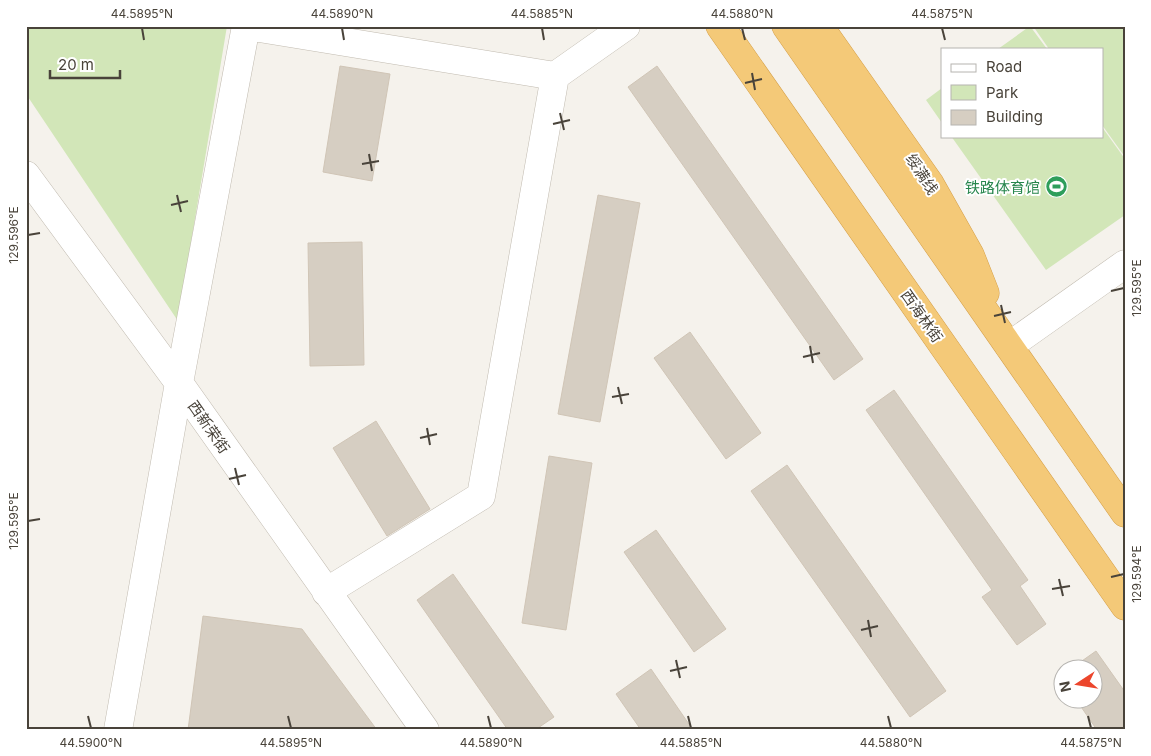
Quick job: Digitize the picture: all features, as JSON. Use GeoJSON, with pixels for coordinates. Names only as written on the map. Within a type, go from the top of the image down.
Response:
{"type":"FeatureCollection","features":[{"type":"Feature","properties":{"kind":"highway","name":"西海林街"},"geometry":{"type":"LineString","coordinates":[[720,26],[1125,606]]}},
{"type":"Feature","properties":{"kind":"highway"},"geometry":{"type":"LineString","coordinates":[[786,26],[1125,513]]}},
{"type":"Feature","properties":{"kind":"highway","name":"绥满线"},"geometry":{"type":"LineString","coordinates":[[819,26],[930,184],[970,255],[1005,340]]}},
{"type":"Feature","properties":{"kind":"street"},"geometry":{"type":"LineString","coordinates":[[118,730],[179,384],[246,26],[555,76],[626,26]]}},
{"type":"Feature","properties":{"kind":"street"},"geometry":{"type":"LineString","coordinates":[[326,592],[481,496],[555,76]]}},
{"type":"Feature","properties":{"kind":"street","name":"西新荣街"},"geometry":{"type":"LineString","coordinates":[[26,175],[179,384],[425,730]]}},
{"type":"Feature","properties":{"kind":"street"},"geometry":{"type":"LineString","coordinates":[[1005,340],[1125,264]]}},
{"type":"Feature","properties":{"kind":"green space"},"geometry":{"type":"Polygon","coordinates":[[[30,26],[227,26],[178,321],[26,94],[26,29],[30,26]]]}},
{"type":"Feature","properties":{"kind":"green space"},"geometry":{"type":"Polygon","coordinates":[[[1030,26],[1046,48],[999,48],[1030,26]]]}},
{"type":"Feature","properties":{"kind":"green space"},"geometry":{"type":"Polygon","coordinates":[[[1033,26],[1125,26],[1125,157],[1104,128],[1104,48],[1048,48],[1033,26]]]}},
{"type":"Feature","properties":{"kind":"green space"},"geometry":{"type":"Polygon","coordinates":[[[941,89],[941,122],[926,100],[941,89]]]}},
{"type":"Feature","properties":{"kind":"green space","name":"铁路体育馆"},"geometry":{"type":"Polygon","coordinates":[[[1104,130],[1125,159],[1125,215],[1046,270],[952,138],[1104,138],[1104,130]]]}},
{"type":"Feature","properties":{"kind":"building"},"geometry":{"type":"Polygon","coordinates":[[[340,66],[390,74],[372,181],[323,172],[340,66]]]}},
{"type":"Feature","properties":{"kind":"building"},"geometry":{"type":"Polygon","coordinates":[[[657,66],[863,359],[834,380],[628,87],[657,66]]]}},
{"type":"Feature","properties":{"kind":"building"},"geometry":{"type":"Polygon","coordinates":[[[598,195],[640,203],[600,422],[558,414],[598,195]]]}},
{"type":"Feature","properties":{"kind":"building"},"geometry":{"type":"Polygon","coordinates":[[[362,242],[364,365],[310,366],[308,243],[362,242]]]}},
{"type":"Feature","properties":{"kind":"building"},"geometry":{"type":"Polygon","coordinates":[[[690,332],[761,433],[726,459],[654,358],[690,332]]]}},
{"type":"Feature","properties":{"kind":"building"},"geometry":{"type":"Polygon","coordinates":[[[894,390],[1028,580],[1020,586],[1046,624],[1017,645],[982,597],[992,590],[866,410],[894,390]]]}},
{"type":"Feature","properties":{"kind":"building"},"geometry":{"type":"Polygon","coordinates":[[[376,421],[430,509],[387,536],[333,448],[376,421]]]}},
{"type":"Feature","properties":{"kind":"building"},"geometry":{"type":"Polygon","coordinates":[[[549,456],[592,463],[566,630],[522,623],[549,456]]]}},
{"type":"Feature","properties":{"kind":"building"},"geometry":{"type":"Polygon","coordinates":[[[787,465],[946,691],[910,717],[751,491],[787,465]]]}},
{"type":"Feature","properties":{"kind":"building"},"geometry":{"type":"Polygon","coordinates":[[[656,530],[726,629],[694,652],[624,552],[656,530]]]}},
{"type":"Feature","properties":{"kind":"building"},"geometry":{"type":"Polygon","coordinates":[[[453,574],[554,717],[535,730],[508,730],[417,600],[453,574]]]}},
{"type":"Feature","properties":{"kind":"building"},"geometry":{"type":"Polygon","coordinates":[[[203,616],[302,629],[377,730],[188,730],[203,616]]]}},
{"type":"Feature","properties":{"kind":"building"},"geometry":{"type":"Polygon","coordinates":[[[1096,651],[1101,658],[1086,658],[1096,651]]]}},
{"type":"Feature","properties":{"kind":"building"},"geometry":{"type":"Polygon","coordinates":[[[1104,662],[1125,692],[1125,730],[1097,730],[1082,708],[1104,708],[1104,662]]]}},
{"type":"Feature","properties":{"kind":"building"},"geometry":{"type":"Polygon","coordinates":[[[651,669],[693,730],[641,730],[616,694],[651,669]]]}},
{"type":"Feature","properties":{"kind":"place","name":"铁路体育馆"},"geometry":{"type":"Point","coordinates":[1056,187]}}]}
